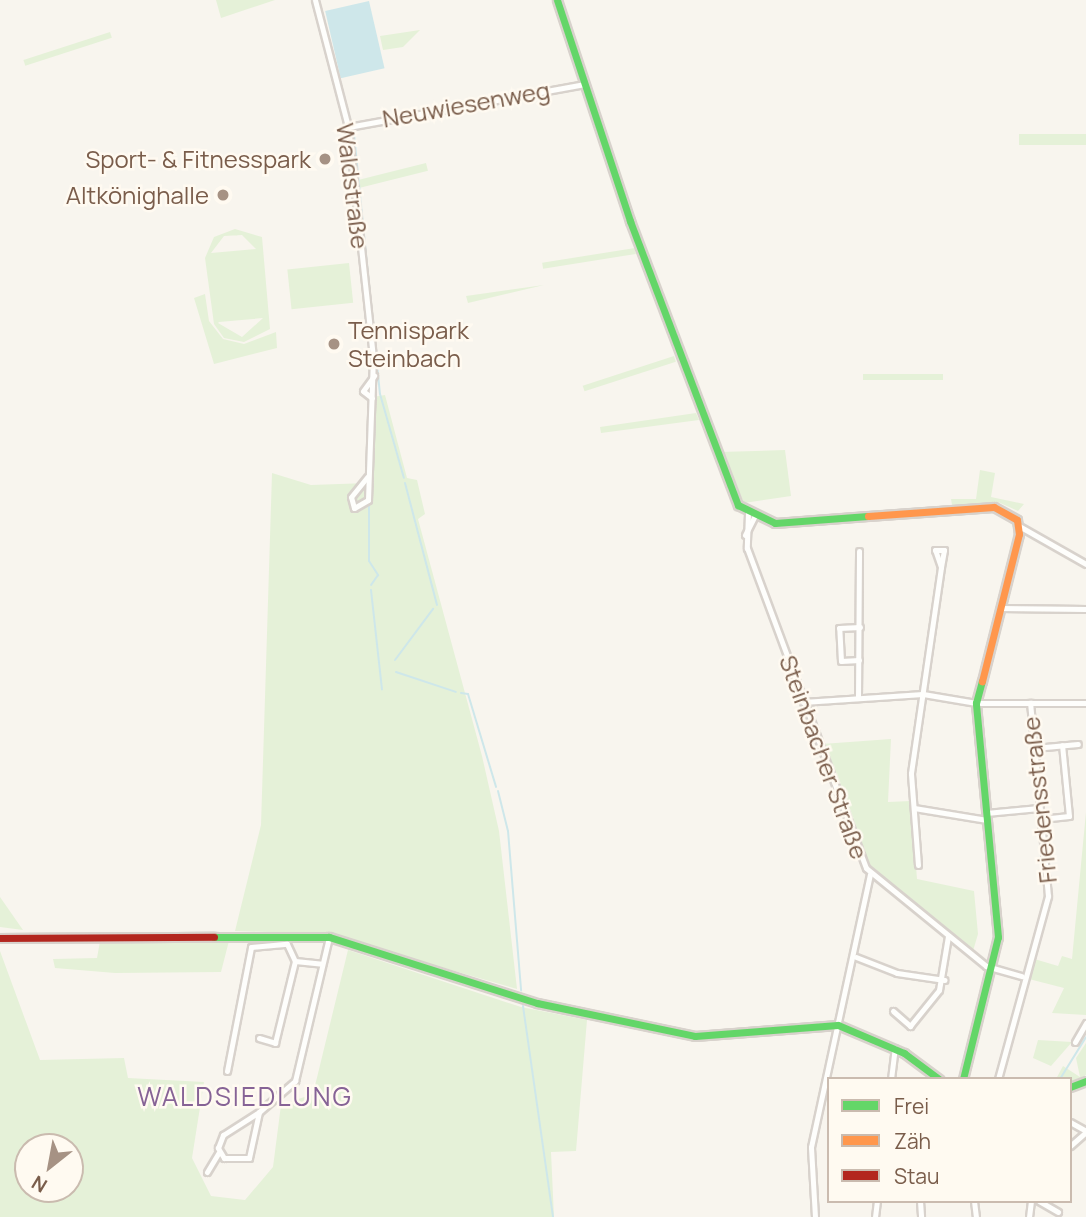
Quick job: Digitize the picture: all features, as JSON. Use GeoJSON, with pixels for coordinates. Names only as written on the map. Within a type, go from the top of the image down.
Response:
{"type":"FeatureCollection","features":[{"type":"Feature","properties":{"kind":"street","name":"Waldstraße"},"geometry":{"type":"LineString","coordinates":[[315,0],[348,127],[374,376],[367,477],[368,500],[351,507],[367,477]]}},
{"type":"Feature","properties":{"kind":"street"},"geometry":{"type":"LineString","coordinates":[[557,0],[724,481],[751,515],[782,522],[994,507],[1009,511],[1019,526],[1086,564]]}},
{"type":"Feature","properties":{"kind":"street","name":"Neuwiesenweg"},"geometry":{"type":"LineString","coordinates":[[348,127],[585,84]]}},
{"type":"Feature","properties":{"kind":"street","name":"Waldstraße"},"geometry":{"type":"LineString","coordinates":[[372,398],[363,391],[374,376]]}},
{"type":"Feature","properties":{"kind":"street","name":"Steinbacher Straße"},"geometry":{"type":"LineString","coordinates":[[751,515],[745,535],[803,702],[870,874],[990,968]]}},
{"type":"Feature","properties":{"kind":"street"},"geometry":{"type":"LineString","coordinates":[[962,1077],[998,937],[976,703],[1019,526]]}},
{"type":"Feature","properties":{"kind":"street"},"geometry":{"type":"LineString","coordinates":[[858,698],[859,551]]}},
{"type":"Feature","properties":{"kind":"street"},"geometry":{"type":"LineString","coordinates":[[918,865],[911,773],[942,567]]}},
{"type":"Feature","properties":{"kind":"street"},"geometry":{"type":"LineString","coordinates":[[1000,608],[1086,609]]}},
{"type":"Feature","properties":{"kind":"street"},"geometry":{"type":"LineString","coordinates":[[859,660],[841,661],[839,628],[860,627]]}},
{"type":"Feature","properties":{"kind":"street"},"geometry":{"type":"LineString","coordinates":[[803,702],[923,694],[976,703],[1086,703]]}},
{"type":"Feature","properties":{"kind":"street","name":"Friedensstraße"},"geometry":{"type":"LineString","coordinates":[[998,1077],[1023,976],[1048,895],[1030,703]]}},
{"type":"Feature","properties":{"kind":"street"},"geometry":{"type":"LineString","coordinates":[[1034,748],[1078,744]]}},
{"type":"Feature","properties":{"kind":"street"},"geometry":{"type":"LineString","coordinates":[[1062,745],[1069,824]]}},
{"type":"Feature","properties":{"kind":"street"},"geometry":{"type":"LineString","coordinates":[[914,807],[987,817],[1039,808]]}},
{"type":"Feature","properties":{"kind":"street"},"geometry":{"type":"LineString","coordinates":[[1041,819],[1069,816]]}},
{"type":"Feature","properties":{"kind":"street"},"geometry":{"type":"LineString","coordinates":[[815,1217],[811,1147],[856,957],[870,874]]}},
{"type":"Feature","properties":{"kind":"street"},"geometry":{"type":"LineString","coordinates":[[892,1012],[910,1026],[944,980],[948,936]]}},
{"type":"Feature","properties":{"kind":"street"},"geometry":{"type":"LineString","coordinates":[[207,1172],[219,1152],[223,1135],[259,1112],[295,1081],[329,937]]}},
{"type":"Feature","properties":{"kind":"street"},"geometry":{"type":"LineString","coordinates":[[0,938],[329,937],[590,1015],[717,1038],[838,1025],[895,1048],[936,1077]]}},
{"type":"Feature","properties":{"kind":"street"},"geometry":{"type":"LineString","coordinates":[[227,1071],[251,947],[287,944],[295,961],[275,1043],[259,1038]]}},
{"type":"Feature","properties":{"kind":"street"},"geometry":{"type":"LineString","coordinates":[[856,957],[897,973],[944,980]]}},
{"type":"Feature","properties":{"kind":"street"},"geometry":{"type":"LineString","coordinates":[[295,961],[322,964]]}},
{"type":"Feature","properties":{"kind":"street"},"geometry":{"type":"LineString","coordinates":[[990,968],[1023,976]]}},
{"type":"Feature","properties":{"kind":"street"},"geometry":{"type":"LineString","coordinates":[[1075,1042],[1086,1023]]}},
{"type":"Feature","properties":{"kind":"street"},"geometry":{"type":"LineString","coordinates":[[891,1077],[895,1048]]}},
{"type":"Feature","properties":{"kind":"street"},"geometry":{"type":"LineString","coordinates":[[219,1152],[231,1162],[249,1158],[259,1112]]}},
{"type":"Feature","properties":{"kind":"street"},"geometry":{"type":"LineString","coordinates":[[1072,1144],[1086,1132]]}},
{"type":"Feature","properties":{"kind":"street"},"geometry":{"type":"LineString","coordinates":[[1042,1203],[1058,1212]]}},
{"type":"Feature","properties":{"kind":"green space"},"geometry":{"type":"Polygon","coordinates":[[[216,0],[275,0],[221,18],[216,0]]]}},
{"type":"Feature","properties":{"kind":"green space"},"geometry":{"type":"Polygon","coordinates":[[[420,30],[403,47],[383,50],[380,36],[420,30]]]}},
{"type":"Feature","properties":{"kind":"green space"},"geometry":{"type":"Polygon","coordinates":[[[110,32],[112,38],[25,66],[23,60],[110,32]]]}},
{"type":"Feature","properties":{"kind":"green space"},"geometry":{"type":"Polygon","coordinates":[[[1019,134],[1086,134],[1086,145],[1019,145],[1019,134]]]}},
{"type":"Feature","properties":{"kind":"green space"},"geometry":{"type":"Polygon","coordinates":[[[426,163],[428,171],[358,188],[356,180],[426,163]]]}},
{"type":"Feature","properties":{"kind":"green space"},"geometry":{"type":"Polygon","coordinates":[[[235,229],[262,237],[270,329],[244,342],[224,338],[214,324],[205,258],[214,237],[235,229]],[[242,235],[224,236],[211,253],[256,249],[242,235]],[[263,318],[219,322],[218,323],[242,337],[263,318]]]}},
{"type":"Feature","properties":{"kind":"green space"},"geometry":{"type":"Polygon","coordinates":[[[635,248],[636,254],[543,269],[542,263],[635,248]]]}},
{"type":"Feature","properties":{"kind":"green space"},"geometry":{"type":"Polygon","coordinates":[[[349,263],[353,303],[292,309],[287,269],[349,263]]]}},
{"type":"Feature","properties":{"kind":"green space"},"geometry":{"type":"Polygon","coordinates":[[[544,285],[468,303],[466,296],[544,285]]]}},
{"type":"Feature","properties":{"kind":"green space"},"geometry":{"type":"Polygon","coordinates":[[[205,294],[209,321],[223,339],[244,344],[276,332],[277,348],[214,364],[194,298],[205,294]]]}},
{"type":"Feature","properties":{"kind":"green space"},"geometry":{"type":"Polygon","coordinates":[[[674,356],[676,362],[585,391],[583,386],[674,356]]]}},
{"type":"Feature","properties":{"kind":"green space"},"geometry":{"type":"Polygon","coordinates":[[[863,374],[943,374],[943,380],[863,380],[863,374]]]}},
{"type":"Feature","properties":{"kind":"green space"},"geometry":{"type":"Polygon","coordinates":[[[385,395],[407,478],[417,480],[425,514],[418,519],[482,756],[499,831],[517,989],[327,934],[235,931],[261,825],[272,473],[311,485],[368,483],[373,397],[385,395]]]}},
{"type":"Feature","properties":{"kind":"green space"},"geometry":{"type":"Polygon","coordinates":[[[696,413],[699,420],[601,433],[600,427],[696,413]]]}},
{"type":"Feature","properties":{"kind":"green space"},"geometry":{"type":"Polygon","coordinates":[[[785,450],[791,496],[744,503],[720,452],[785,450]]]}},
{"type":"Feature","properties":{"kind":"green space"},"geometry":{"type":"Polygon","coordinates":[[[980,470],[995,473],[991,497],[1024,504],[1018,511],[998,502],[952,505],[951,499],[976,499],[980,470]]]}},
{"type":"Feature","properties":{"kind":"green space"},"geometry":{"type":"Polygon","coordinates":[[[891,739],[888,802],[911,801],[917,879],[974,891],[978,934],[973,951],[866,863],[822,744],[891,739]]]}},
{"type":"Feature","properties":{"kind":"green space"},"geometry":{"type":"Polygon","coordinates":[[[1086,812],[1086,1015],[1052,1013],[1064,988],[1025,978],[1031,958],[1058,966],[1062,956],[1072,959],[1086,812]]]}},
{"type":"Feature","properties":{"kind":"green space"},"geometry":{"type":"Polygon","coordinates":[[[0,897],[23,930],[0,927],[0,897]]]}},
{"type":"Feature","properties":{"kind":"green space"},"geometry":{"type":"Polygon","coordinates":[[[231,933],[221,972],[115,973],[55,968],[53,959],[97,958],[101,936],[231,933]]]}},
{"type":"Feature","properties":{"kind":"green space"},"geometry":{"type":"Polygon","coordinates":[[[348,950],[521,1007],[587,1020],[576,1151],[551,1152],[554,1217],[0,1217],[0,951],[40,1060],[124,1058],[128,1078],[204,1082],[192,1158],[211,1196],[245,1200],[273,1167],[281,1105],[313,1094],[348,950]]]}},
{"type":"Feature","properties":{"kind":"green space"},"geometry":{"type":"Polygon","coordinates":[[[1038,1040],[1072,1042],[1051,1066],[1033,1058],[1038,1040]]]}},
{"type":"Feature","properties":{"kind":"green space"},"geometry":{"type":"Polygon","coordinates":[[[1086,1043],[1086,1075],[1072,1082],[1072,1077],[1057,1077],[1063,1066],[1080,1077],[1076,1058],[1086,1043]]]}},
{"type":"Feature","properties":{"kind":"water"},"geometry":{"type":"Polygon","coordinates":[[[369,1],[385,68],[341,78],[325,11],[369,1]]]}},
{"type":"Feature","properties":{"kind":"waterway"},"geometry":{"type":"LineString","coordinates":[[332,56],[350,123]]}},
{"type":"Feature","properties":{"kind":"waterway"},"geometry":{"type":"LineString","coordinates":[[354,134],[380,394],[404,478]]}},
{"type":"Feature","properties":{"kind":"waterway"},"geometry":{"type":"LineString","coordinates":[[405,483],[437,605]]}},
{"type":"Feature","properties":{"kind":"waterway"},"geometry":{"type":"LineString","coordinates":[[369,505],[369,561],[378,575],[371,585]]}},
{"type":"Feature","properties":{"kind":"waterway"},"geometry":{"type":"LineString","coordinates":[[371,590],[382,689]]}},
{"type":"Feature","properties":{"kind":"waterway"},"geometry":{"type":"LineString","coordinates":[[395,660],[433,609]]}},
{"type":"Feature","properties":{"kind":"waterway"},"geometry":{"type":"LineString","coordinates":[[396,672],[456,692]]}},
{"type":"Feature","properties":{"kind":"waterway"},"geometry":{"type":"LineString","coordinates":[[461,693],[468,694],[496,787]]}},
{"type":"Feature","properties":{"kind":"waterway"},"geometry":{"type":"LineString","coordinates":[[498,791],[508,831],[521,990]]}},
{"type":"Feature","properties":{"kind":"waterway"},"geometry":{"type":"LineString","coordinates":[[523,1006],[553,1217]]}},
{"type":"Feature","properties":{"kind":"waterway"},"geometry":{"type":"LineString","coordinates":[[1061,1077],[1086,1037]]}},
{"type":"Feature","properties":{"kind":"traffic: fast"},"geometry":{"type":"LineString","coordinates":[[557,0],[630,221],[738,505],[775,523],[868,516]]}},
{"type":"Feature","properties":{"kind":"traffic: fast"},"geometry":{"type":"LineString","coordinates":[[963,1077],[998,937],[976,703],[982,681]]}},
{"type":"Feature","properties":{"kind":"traffic: fast"},"geometry":{"type":"LineString","coordinates":[[214,937],[329,937],[537,1003],[695,1036],[838,1025],[904,1053],[936,1077]]}},
{"type":"Feature","properties":{"kind":"traffic: fast"},"geometry":{"type":"LineString","coordinates":[[1072,1086],[1086,1081]]}},
{"type":"Feature","properties":{"kind":"traffic: slow"},"geometry":{"type":"LineString","coordinates":[[868,516],[994,507],[1017,520],[1019,534],[982,681]]}},
{"type":"Feature","properties":{"kind":"traffic: jam"},"geometry":{"type":"LineString","coordinates":[[0,938],[214,937]]}},
{"type":"Feature","properties":{"kind":"place","name":"Sport- & Fitnesspark"},"geometry":{"type":"Point","coordinates":[325,159]}},
{"type":"Feature","properties":{"kind":"place","name":"Altkönighalle"},"geometry":{"type":"Point","coordinates":[223,195]}},
{"type":"Feature","properties":{"kind":"place","name":"Tennispark Steinbach"},"geometry":{"type":"Point","coordinates":[334,344]}},
{"type":"Feature","properties":{"kind":"district","name":"WALDSIEDLUNG"},"geometry":{"type":"Point","coordinates":[245,1097]}}]}
